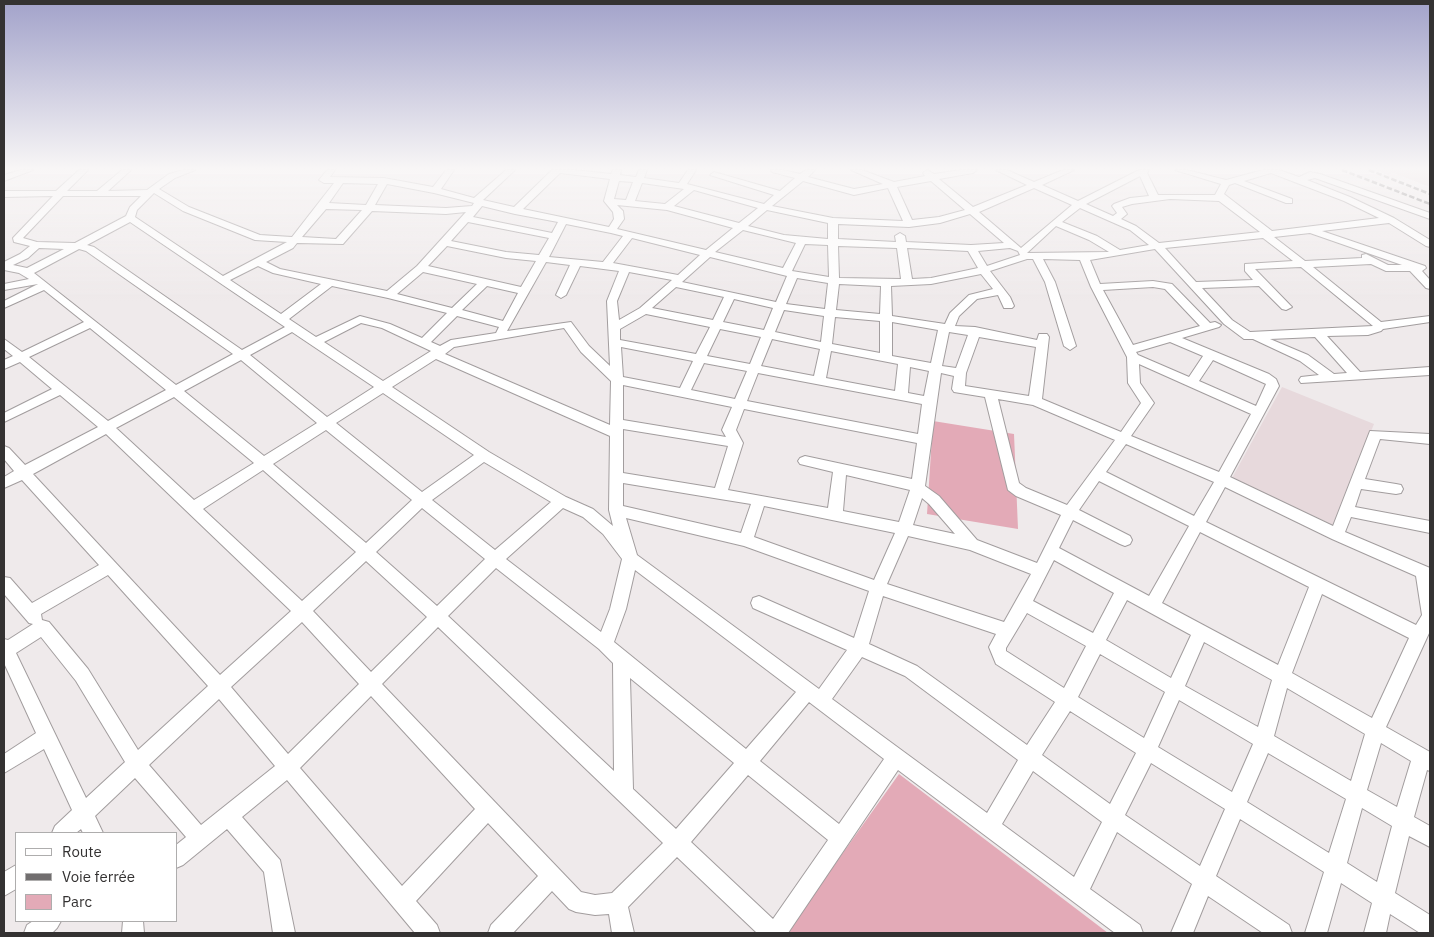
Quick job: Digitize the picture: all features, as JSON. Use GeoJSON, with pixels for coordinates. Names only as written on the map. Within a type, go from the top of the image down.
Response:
{"type":"FeatureCollection","features":[{"type":"Feature","properties":{"kind":"street"},"geometry":{"type":"LineString","coordinates":[[41,214],[18,238],[21,242],[37,245],[76,246],[94,252],[242,355],[495,559],[606,644],[621,660],[841,838]]}},
{"type":"Feature","properties":{"kind":"street"},"geometry":{"type":"LineString","coordinates":[[130,214],[130,218]]}},
{"type":"Feature","properties":{"kind":"street"},"geometry":{"type":"LineString","coordinates":[[197,214],[241,232],[262,238],[342,242],[364,214]]}},
{"type":"Feature","properties":{"kind":"street"},"geometry":{"type":"LineString","coordinates":[[224,280],[289,246],[317,214]]}},
{"type":"Feature","properties":{"kind":"street"},"geometry":{"type":"LineString","coordinates":[[389,295],[421,268],[469,214]]}},
{"type":"Feature","properties":{"kind":"street"},"geometry":{"type":"LineString","coordinates":[[478,221],[486,214]]}},
{"type":"Feature","properties":{"kind":"street"},"geometry":{"type":"LineString","coordinates":[[529,214],[611,230],[789,273],[834,281],[886,283],[931,281],[984,270],[1028,255],[1084,257],[1157,246],[1391,220]]}},
{"type":"Feature","properties":{"kind":"street"},"geometry":{"type":"LineString","coordinates":[[611,230],[618,222],[618,214]]}},
{"type":"Feature","properties":{"kind":"street"},"geometry":{"type":"LineString","coordinates":[[692,214],[802,241],[971,248],[1012,245]]}},
{"type":"Feature","properties":{"kind":"street"},"geometry":{"type":"LineString","coordinates":[[613,328],[644,310],[707,254],[758,214]]}},
{"type":"Feature","properties":{"kind":"street"},"geometry":{"type":"LineString","coordinates":[[790,214],[833,221],[904,224],[940,220],[965,214]]}},
{"type":"Feature","properties":{"kind":"street"},"geometry":{"type":"LineString","coordinates":[[901,214],[904,224],[901,244],[907,283]]}},
{"type":"Feature","properties":{"kind":"street"},"geometry":{"type":"LineString","coordinates":[[974,214],[1012,245],[1028,255],[1050,282],[1070,346]]}},
{"type":"Feature","properties":{"kind":"street"},"geometry":{"type":"LineString","coordinates":[[1028,255],[1055,222],[1067,214]]}},
{"type":"Feature","properties":{"kind":"street"},"geometry":{"type":"LineString","coordinates":[[1101,214],[1133,228],[1157,246],[1192,285],[1242,334],[1254,337],[1304,358],[1331,378]]}},
{"type":"Feature","properties":{"kind":"street"},"geometry":{"type":"LineString","coordinates":[[1114,219],[1122,214]]}},
{"type":"Feature","properties":{"kind":"street"},"geometry":{"type":"LineString","coordinates":[[1241,214],[1379,326]]}},
{"type":"Feature","properties":{"kind":"street"},"geometry":{"type":"LineString","coordinates":[[1378,214],[1430,244]]}},
{"type":"Feature","properties":{"kind":"street"},"geometry":{"type":"LineString","coordinates":[[4,305],[76,246],[130,218]]}},
{"type":"Feature","properties":{"kind":"street"},"geometry":{"type":"LineString","coordinates":[[130,218],[484,455],[561,500],[588,513],[602,524],[630,558],[1132,933]]}},
{"type":"Feature","properties":{"kind":"street"},"geometry":{"type":"LineString","coordinates":[[465,218],[554,236]]}},
{"type":"Feature","properties":{"kind":"street"},"geometry":{"type":"LineString","coordinates":[[495,336],[506,325],[563,221]]}},
{"type":"Feature","properties":{"kind":"street"},"geometry":{"type":"LineString","coordinates":[[819,382],[826,348],[828,313],[834,281],[833,221]]}},
{"type":"Feature","properties":{"kind":"street"},"geometry":{"type":"LineString","coordinates":[[1055,222],[1093,238],[1118,253]]}},
{"type":"Feature","properties":{"kind":"street"},"geometry":{"type":"LineString","coordinates":[[1313,230],[1421,268],[1430,286]]}},
{"type":"Feature","properties":{"kind":"street"},"geometry":{"type":"LineString","coordinates":[[606,266],[629,235]]}},
{"type":"Feature","properties":{"kind":"street"},"geometry":{"type":"LineString","coordinates":[[720,494],[736,443],[729,430],[780,306],[789,273],[802,241]]}},
{"type":"Feature","properties":{"kind":"street"},"geometry":{"type":"LineString","coordinates":[[443,242],[542,260],[625,269],[677,280],[730,296],[780,306],[828,313],[886,318],[974,332],[1043,340],[1035,401]]}},
{"type":"Feature","properties":{"kind":"street"},"geometry":{"type":"LineString","coordinates":[[4,267],[24,256],[37,245]]}},
{"type":"Feature","properties":{"kind":"street"},"geometry":{"type":"LineString","coordinates":[[971,248],[1008,306]]}},
{"type":"Feature","properties":{"kind":"street"},"geometry":{"type":"LineString","coordinates":[[1361,248],[1364,255],[1388,269],[1421,268]]}},
{"type":"Feature","properties":{"kind":"street"},"geometry":{"type":"LineString","coordinates":[[1084,257],[1096,287],[1131,354],[1134,383],[1148,403],[1070,512],[1024,604],[997,647],[1002,659],[1068,698],[1430,927]]}},
{"type":"Feature","properties":{"kind":"street"},"geometry":{"type":"LineString","coordinates":[[1286,308],[1250,271],[1249,266],[1374,261]]}},
{"type":"Feature","properties":{"kind":"street"},"geometry":{"type":"LineString","coordinates":[[258,262],[277,271],[389,295],[506,325]]}},
{"type":"Feature","properties":{"kind":"street"},"geometry":{"type":"LineString","coordinates":[[561,295],[576,263]]}},
{"type":"Feature","properties":{"kind":"street"},"geometry":{"type":"LineString","coordinates":[[4,267],[37,279],[263,463],[366,552],[438,616],[774,933],[896,757]]}},
{"type":"Feature","properties":{"kind":"street"},"geometry":{"type":"LineString","coordinates":[[421,268],[524,291]]}},
{"type":"Feature","properties":{"kind":"street"},"geometry":{"type":"LineString","coordinates":[[606,644],[618,609],[630,558],[616,510],[617,380],[613,342],[612,301],[625,269]]}},
{"type":"Feature","properties":{"kind":"street"},"geometry":{"type":"LineString","coordinates":[[4,287],[37,279]]}},
{"type":"Feature","properties":{"kind":"street"},"geometry":{"type":"LineString","coordinates":[[423,343],[485,282]]}},
{"type":"Feature","properties":{"kind":"street"},"geometry":{"type":"LineString","coordinates":[[282,320],[329,283]]}},
{"type":"Feature","properties":{"kind":"street"},"geometry":{"type":"LineString","coordinates":[[886,283],[886,359]]}},
{"type":"Feature","properties":{"kind":"street"},"geometry":{"type":"LineString","coordinates":[[1192,285],[1262,283]]}},
{"type":"Feature","properties":{"kind":"street"},"geometry":{"type":"LineString","coordinates":[[1096,287],[1153,284],[1168,286],[1208,327]]}},
{"type":"Feature","properties":{"kind":"street"},"geometry":{"type":"LineString","coordinates":[[4,343],[108,428],[302,611],[551,877],[576,902],[595,905],[617,903],[677,843],[747,762],[815,696],[859,648],[878,588],[904,529],[918,488],[935,368],[947,327],[954,315],[973,297],[989,291],[1000,291]]}},
{"type":"Feature","properties":{"kind":"street"},"geometry":{"type":"LineString","coordinates":[[682,394],[730,296]]}},
{"type":"Feature","properties":{"kind":"street"},"geometry":{"type":"LineString","coordinates":[[644,310],[715,326],[960,373]]}},
{"type":"Feature","properties":{"kind":"street"},"geometry":{"type":"LineString","coordinates":[[1254,337],[1317,332],[1368,331],[1377,329],[1379,326],[1430,318]]}},
{"type":"Feature","properties":{"kind":"street"},"geometry":{"type":"LineString","coordinates":[[315,342],[360,319],[386,326],[423,343],[439,353],[616,428],[736,443]]}},
{"type":"Feature","properties":{"kind":"street"},"geometry":{"type":"LineString","coordinates":[[1131,354],[1173,338],[1228,322]]}},
{"type":"Feature","properties":{"kind":"street"},"geometry":{"type":"LineString","coordinates":[[4,365],[91,323]]}},
{"type":"Feature","properties":{"kind":"street"},"geometry":{"type":"LineString","coordinates":[[193,508],[451,344],[567,324],[585,349],[617,380],[924,440]]}},
{"type":"Feature","properties":{"kind":"street"},"geometry":{"type":"LineString","coordinates":[[4,483],[293,327]]}},
{"type":"Feature","properties":{"kind":"street"},"geometry":{"type":"LineString","coordinates":[[974,332],[960,373],[958,389],[1035,401],[1221,479],[1337,535],[1427,574],[1430,615],[1375,732],[1316,933]]}},
{"type":"Feature","properties":{"kind":"street"},"geometry":{"type":"LineString","coordinates":[[1317,332],[1357,376]]}},
{"type":"Feature","properties":{"kind":"street"},"geometry":{"type":"LineString","coordinates":[[1153,605],[1273,386],[1272,382],[1173,338]]}},
{"type":"Feature","properties":{"kind":"street"},"geometry":{"type":"LineString","coordinates":[[613,342],[819,382],[930,401]]}},
{"type":"Feature","properties":{"kind":"street"},"geometry":{"type":"LineString","coordinates":[[1131,354],[1191,383],[1259,412]]}},
{"type":"Feature","properties":{"kind":"street"},"geometry":{"type":"LineString","coordinates":[[1191,383],[1210,355]]}},
{"type":"Feature","properties":{"kind":"street"},"geometry":{"type":"LineString","coordinates":[[901,396],[904,362]]}},
{"type":"Feature","properties":{"kind":"street"},"geometry":{"type":"LineString","coordinates":[[1305,380],[1428,374]]}},
{"type":"Feature","properties":{"kind":"street"},"geometry":{"type":"LineString","coordinates":[[4,418],[61,389]]}},
{"type":"Feature","properties":{"kind":"street"},"geometry":{"type":"LineString","coordinates":[[991,395],[1013,486],[1021,492],[1070,512],[1125,540]]}},
{"type":"Feature","properties":{"kind":"street"},"geometry":{"type":"LineString","coordinates":[[1337,535],[1375,434],[1430,440]]}},
{"type":"Feature","properties":{"kind":"street"},"geometry":{"type":"LineString","coordinates":[[5,455],[24,473],[220,687],[429,933]]}},
{"type":"Feature","properties":{"kind":"street"},"geometry":{"type":"LineString","coordinates":[[63,832],[422,500],[484,455]]}},
{"type":"Feature","properties":{"kind":"street"},"geometry":{"type":"LineString","coordinates":[[805,461],[903,482],[918,488],[934,500],[972,544]]}},
{"type":"Feature","properties":{"kind":"street"},"geometry":{"type":"LineString","coordinates":[[835,514],[840,470]]}},
{"type":"Feature","properties":{"kind":"street"},"geometry":{"type":"LineString","coordinates":[[1097,474],[1419,635]]}},
{"type":"Feature","properties":{"kind":"street"},"geometry":{"type":"LineString","coordinates":[[616,477],[835,514],[972,544],[1041,571]]}},
{"type":"Feature","properties":{"kind":"street"},"geometry":{"type":"LineString","coordinates":[[1356,483],[1396,489]]}},
{"type":"Feature","properties":{"kind":"street"},"geometry":{"type":"LineString","coordinates":[[178,856],[288,767],[495,559],[561,500]]}},
{"type":"Feature","properties":{"kind":"street"},"geometry":{"type":"LineString","coordinates":[[746,540],[759,500]]}},
{"type":"Feature","properties":{"kind":"street"},"geometry":{"type":"LineString","coordinates":[[616,510],[746,540],[878,588],[1008,631]]}},
{"type":"Feature","properties":{"kind":"street"},"geometry":{"type":"LineString","coordinates":[[1346,511],[1430,527]]}},
{"type":"Feature","properties":{"kind":"street"},"geometry":{"type":"LineString","coordinates":[[1051,551],[1201,631],[1282,676],[1375,732],[1426,759],[1402,821],[1375,933]]}},
{"type":"Feature","properties":{"kind":"street"},"geometry":{"type":"LineString","coordinates":[[30,612],[110,567]]}},
{"type":"Feature","properties":{"kind":"street"},"geometry":{"type":"LineString","coordinates":[[4,583],[44,627],[82,675],[137,765],[200,839]]}},
{"type":"Feature","properties":{"kind":"street"},"geometry":{"type":"LineString","coordinates":[[1182,933],[1263,742],[1282,676],[1318,583]]}},
{"type":"Feature","properties":{"kind":"street"},"geometry":{"type":"LineString","coordinates":[[990,828],[1030,757],[1068,698],[1124,590]]}},
{"type":"Feature","properties":{"kind":"street"},"geometry":{"type":"LineString","coordinates":[[759,603],[910,671],[1113,818],[1281,933]]}},
{"type":"Feature","properties":{"kind":"street"},"geometry":{"type":"LineString","coordinates":[[1024,604],[1096,643],[1263,742],[1430,837]]}},
{"type":"Feature","properties":{"kind":"street"},"geometry":{"type":"LineString","coordinates":[[44,627],[5,648],[92,832]]}},
{"type":"Feature","properties":{"kind":"street"},"geometry":{"type":"LineString","coordinates":[[1076,892],[1148,749],[1201,631]]}},
{"type":"Feature","properties":{"kind":"street"},"geometry":{"type":"LineString","coordinates":[[621,660],[624,792]]}},
{"type":"Feature","properties":{"kind":"street"},"geometry":{"type":"LineString","coordinates":[[4,764],[47,736]]}},
{"type":"Feature","properties":{"kind":"street"},"geometry":{"type":"LineString","coordinates":[[402,902],[488,810]]}},
{"type":"Feature","properties":{"kind":"street"},"geometry":{"type":"LineString","coordinates":[[228,816],[273,868],[284,933]]}},
{"type":"Feature","properties":{"kind":"street"},"geometry":{"type":"LineString","coordinates":[[499,933],[551,877]]}},
{"type":"Feature","properties":{"kind":"street"},"geometry":{"type":"LineString","coordinates":[[617,903],[623,933]]}},
{"type":"Feature","properties":{"kind":"shaded area"},"geometry":{"type":"Polygon","coordinates":[[[1282,387],[1374,424],[1333,525],[1232,478],[1282,387]]]}},
{"type":"Feature","properties":{"kind":"green space"},"geometry":{"type":"Polygon","coordinates":[[[933,421],[1014,434],[1018,529],[927,514],[933,421]]]}},
{"type":"Feature","properties":{"kind":"green space"},"geometry":{"type":"Polygon","coordinates":[[[899,774],[1108,933],[786,933],[899,774]]]}}]}
